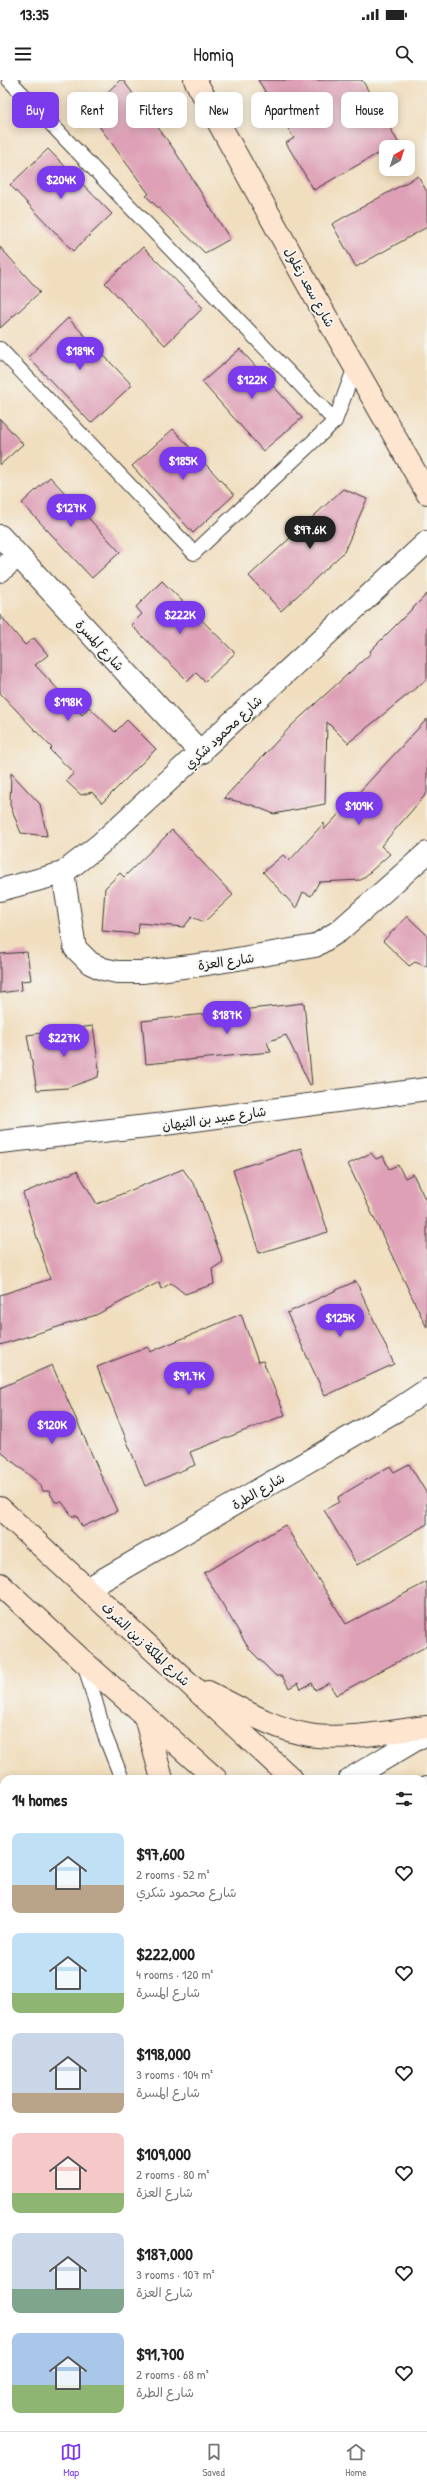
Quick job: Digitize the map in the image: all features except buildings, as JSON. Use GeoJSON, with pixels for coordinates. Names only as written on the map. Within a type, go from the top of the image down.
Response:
{"type":"FeatureCollection","features":[{"type":"Feature","properties":{"kind":"main road","name":"شارع سعد زغلول"},"geometry":{"type":"LineString","coordinates":[[196,80],[355,367],[427,493]]}},
{"type":"Feature","properties":{"kind":"main road","name":"شارع الملكة زين الشرف"},"geometry":{"type":"LineString","coordinates":[[0,1508],[288,1775]]}},
{"type":"Feature","properties":{"kind":"main road"},"geometry":{"type":"LineString","coordinates":[[0,1584],[84,1662],[211,1775]]}},
{"type":"Feature","properties":{"kind":"main road"},"geometry":{"type":"LineString","coordinates":[[183,1679],[262,1719],[308,1735],[328,1737],[427,1727]]}},
{"type":"Feature","properties":{"kind":"main road"},"geometry":{"type":"LineString","coordinates":[[145,1717],[161,1775]]}},
{"type":"Feature","properties":{"kind":"street","name":"شارع المسرة"},"geometry":{"type":"LineString","coordinates":[[0,536],[201,753]]}},
{"type":"Feature","properties":{"kind":"street","name":"شارع محمود شكري"},"geometry":{"type":"LineString","coordinates":[[0,890],[63,873],[105,840],[201,753],[427,542]]}},
{"type":"Feature","properties":{"kind":"street"},"geometry":{"type":"LineString","coordinates":[[0,571],[18,556]]}},
{"type":"Feature","properties":{"kind":"street","name":"شارع العزة"},"geometry":{"type":"LineString","coordinates":[[63,873],[75,948],[90,963],[103,969],[117,972],[142,972],[206,964],[315,946],[348,923],[427,853]]}},
{"type":"Feature","properties":{"kind":"street","name":"شارع عبيد بن التيهان"},"geometry":{"type":"LineString","coordinates":[[0,1142],[157,1125],[427,1089]]}},
{"type":"Feature","properties":{"kind":"street","name":"شارع الطرة"},"geometry":{"type":"LineString","coordinates":[[88,1589],[384,1418],[427,1390]]}},
{"type":"Feature","properties":{"kind":"street"},"geometry":{"type":"LineString","coordinates":[[357,1775],[427,1733]]}},
{"type":"Feature","properties":{"kind":"lane"},"geometry":{"type":"LineString","coordinates":[[9,80],[335,421]]}},
{"type":"Feature","properties":{"kind":"lane"},"geometry":{"type":"LineString","coordinates":[[0,349],[194,554],[335,421],[355,367]]}},
{"type":"Feature","properties":{"kind":"lane"},"geometry":{"type":"LineString","coordinates":[[84,1662],[104,1736],[120,1775]]}}]}
